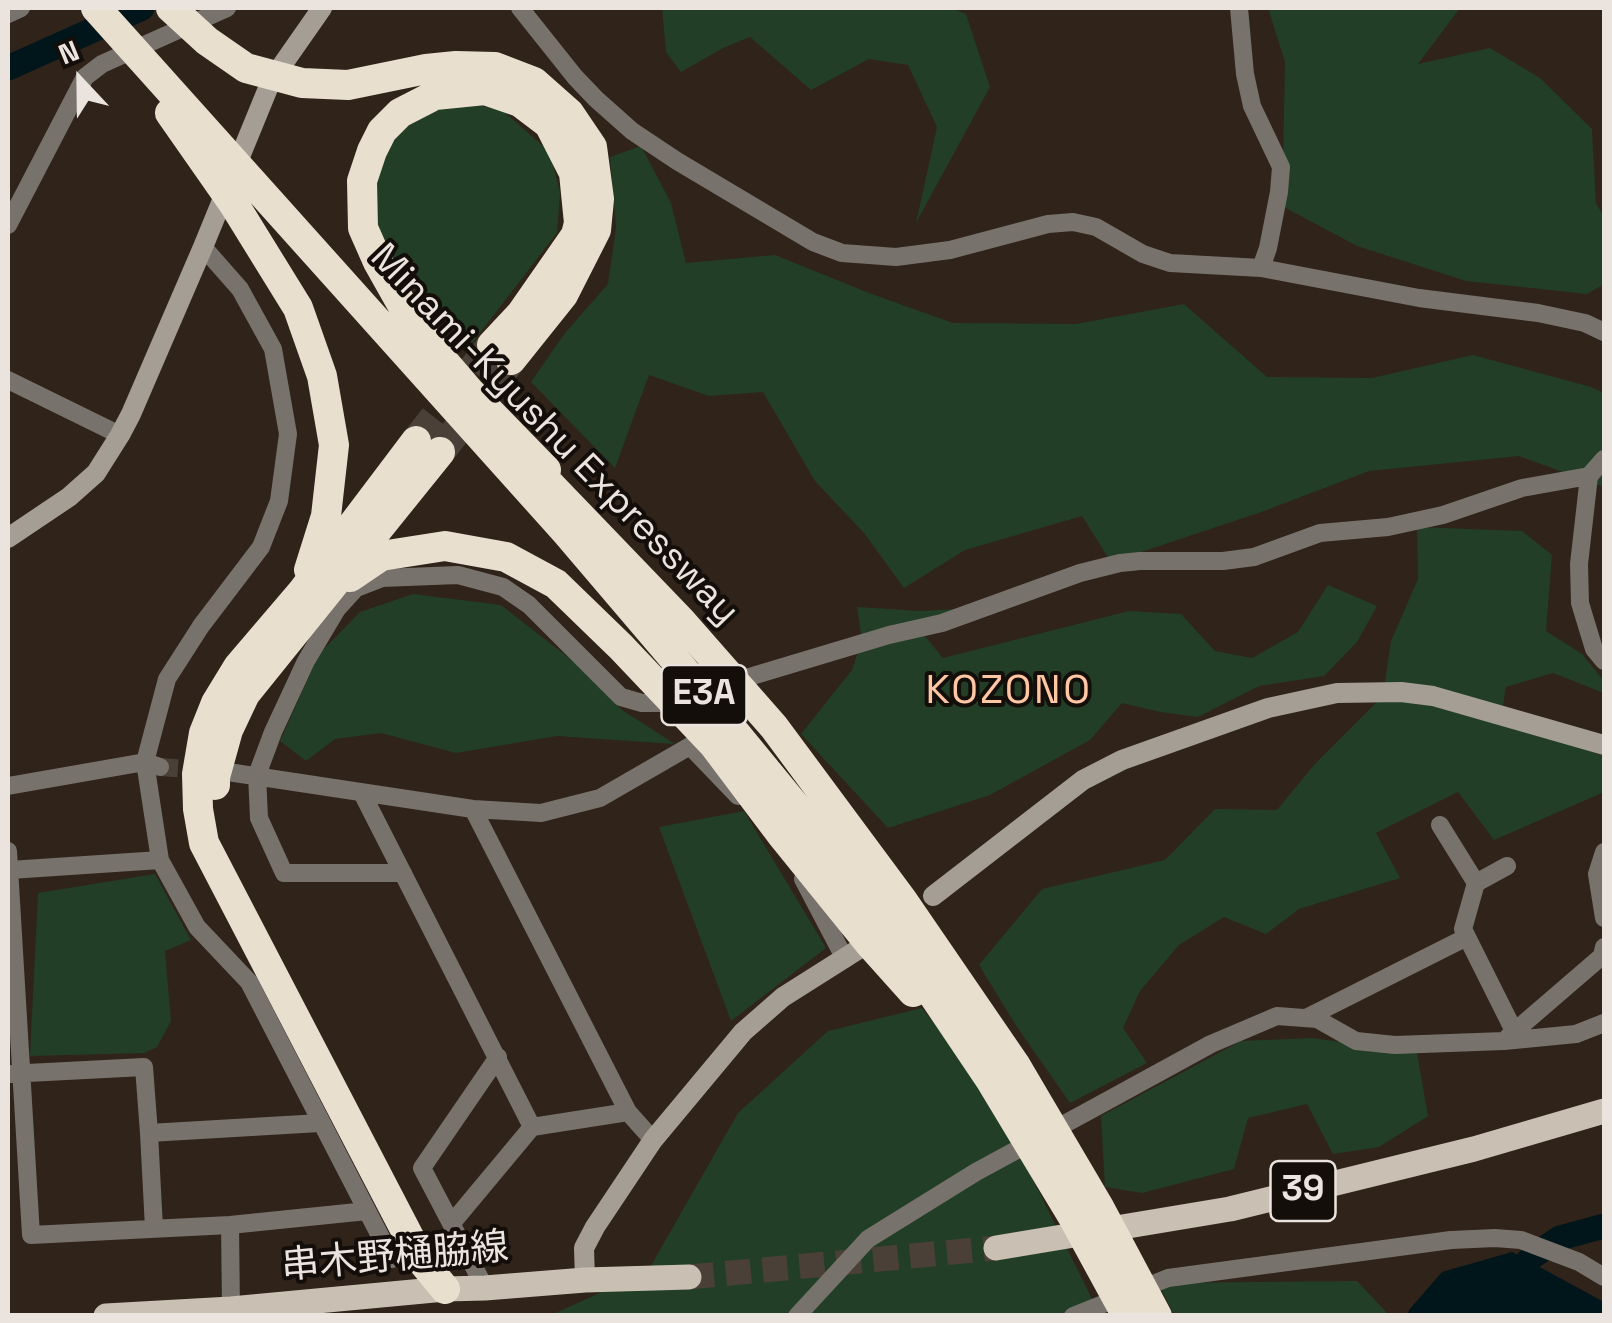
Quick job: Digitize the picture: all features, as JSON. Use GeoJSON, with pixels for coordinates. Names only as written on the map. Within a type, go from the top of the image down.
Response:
{"type":"FeatureCollection","features":[{"type":"Feature","properties":{"kind":"highway"},"geometry":{"type":"LineString","coordinates":[[79,8],[162,102],[263,249],[298,308],[322,376],[334,445],[312,595]]}},
{"type":"Feature","properties":{"kind":"highway","name":"Minami-Kyushu Expressway"},"geometry":{"type":"LineString","coordinates":[[96,8],[567,534],[804,816],[880,916],[1157,1316]]}},
{"type":"Feature","properties":{"kind":"highway"},"geometry":{"type":"LineString","coordinates":[[171,8],[207,41],[246,68],[302,83],[348,85],[426,69],[495,67],[534,82],[570,113],[592,148],[599,199],[596,230],[562,296],[502,352],[521,314],[576,236],[579,223],[574,172],[548,124],[520,102],[485,90],[435,95],[400,113],[382,131],[362,181],[363,228],[405,310],[434,350],[599,523],[681,621]]}},
{"type":"Feature","properties":{"kind":"highway","name":"Minami-Kyushu Expressway"},"geometry":{"type":"LineString","coordinates":[[283,214],[613,549],[774,727],[904,900],[1016,1066],[1086,1212],[1127,1316]]}},
{"type":"Feature","properties":{"kind":"highway"},"geometry":{"type":"LineString","coordinates":[[428,447],[312,595],[238,667],[216,703],[204,734],[197,774],[204,843],[421,1260],[445,1289]]}},
{"type":"Feature","properties":{"kind":"highway"},"geometry":{"type":"LineString","coordinates":[[312,595],[381,556],[445,546],[506,557],[556,584],[714,745],[870,944],[991,1080]]}},
{"type":"Feature","properties":{"kind":"main road","name":"39"},"geometry":{"type":"LineString","coordinates":[[996,1248],[1230,1210],[1474,1149],[1604,1111]]}},
{"type":"Feature","properties":{"kind":"main road","name":"串木野樋脇線"},"geometry":{"type":"LineString","coordinates":[[106,1316],[445,1289],[690,1278]]}},
{"type":"Feature","properties":{"kind":"street"},"geometry":{"type":"LineString","coordinates":[[8,14],[22,8]]}},
{"type":"Feature","properties":{"kind":"street"},"geometry":{"type":"LineString","coordinates":[[8,225],[85,78],[102,64],[227,8]]}},
{"type":"Feature","properties":{"kind":"street"},"geometry":{"type":"LineString","coordinates":[[8,538],[96,474],[120,434],[271,80],[322,8]]}},
{"type":"Feature","properties":{"kind":"street"},"geometry":{"type":"LineString","coordinates":[[520,8],[585,88],[632,131],[813,242],[842,253],[896,257],[950,250],[1048,224],[1073,222],[1096,228],[1143,254],[1170,263],[1260,268],[1419,298],[1538,313],[1584,323],[1604,332]]}},
{"type":"Feature","properties":{"kind":"street"},"geometry":{"type":"LineString","coordinates":[[1240,8],[1245,74],[1252,106],[1281,167],[1280,192],[1260,268]]}},
{"type":"Feature","properties":{"kind":"street"},"geometry":{"type":"LineString","coordinates":[[203,247],[240,289],[273,349],[288,434],[278,501],[261,546],[167,679],[153,764],[160,860],[198,927],[249,982],[392,1259]]}},
{"type":"Feature","properties":{"kind":"street"},"geometry":{"type":"LineString","coordinates":[[8,380],[120,434]]}},
{"type":"Feature","properties":{"kind":"street"},"geometry":{"type":"LineString","coordinates":[[1604,458],[1590,476],[1578,564],[1580,603],[1594,649],[1604,661]]}},
{"type":"Feature","properties":{"kind":"street"},"geometry":{"type":"LineString","coordinates":[[403,873],[284,873],[259,818],[256,775],[306,661],[356,588],[382,578],[458,575],[503,587],[529,605],[621,697],[642,704],[665,703],[889,635],[942,623],[1080,573],[1120,563],[1254,557],[1320,533],[1388,527],[1443,516],[1522,488],[1590,476]]}},
{"type":"Feature","properties":{"kind":"street"},"geometry":{"type":"LineString","coordinates":[[933,896],[1083,780],[1122,760],[1268,708],[1336,694],[1401,692],[1434,696],[1604,745]]}},
{"type":"Feature","properties":{"kind":"street"},"geometry":{"type":"LineString","coordinates":[[228,772],[473,810],[541,813],[600,798],[690,746],[788,850],[854,953],[784,998],[742,1032],[653,1140],[584,1248],[584,1280]]}},
{"type":"Feature","properties":{"kind":"street"},"geometry":{"type":"LineString","coordinates":[[8,786],[153,764]]}},
{"type":"Feature","properties":{"kind":"street"},"geometry":{"type":"LineString","coordinates":[[362,793],[532,1127]]}},
{"type":"Feature","properties":{"kind":"street"},"geometry":{"type":"LineString","coordinates":[[473,810],[628,1112],[653,1140]]}},
{"type":"Feature","properties":{"kind":"street"},"geometry":{"type":"LineString","coordinates":[[1440,826],[1476,883]]}},
{"type":"Feature","properties":{"kind":"street"},"geometry":{"type":"LineString","coordinates":[[1604,852],[1597,874],[1604,918]]}},
{"type":"Feature","properties":{"kind":"street"},"geometry":{"type":"LineString","coordinates":[[160,860],[8,860],[14,1074],[31,1236],[230,1225],[368,1211]]}},
{"type":"Feature","properties":{"kind":"street"},"geometry":{"type":"LineString","coordinates":[[1507,866],[1476,883],[1463,929],[1509,1036]]}},
{"type":"Feature","properties":{"kind":"street"},"geometry":{"type":"LineString","coordinates":[[1306,1018],[1467,937]]}},
{"type":"Feature","properties":{"kind":"street"},"geometry":{"type":"LineString","coordinates":[[1509,1036],[1602,956],[1604,947]]}},
{"type":"Feature","properties":{"kind":"street"},"geometry":{"type":"LineString","coordinates":[[797,1316],[868,1239],[976,1172],[1212,1044],[1276,1016],[1317,1020],[1356,1041],[1395,1046],[1576,1034],[1604,1023]]}},
{"type":"Feature","properties":{"kind":"street"},"geometry":{"type":"LineString","coordinates":[[485,1288],[422,1168],[498,1057]]}},
{"type":"Feature","properties":{"kind":"street"},"geometry":{"type":"LineString","coordinates":[[14,1074],[144,1067],[154,1228]]}},
{"type":"Feature","properties":{"kind":"street"},"geometry":{"type":"LineString","coordinates":[[452,1223],[532,1127],[628,1112]]}},
{"type":"Feature","properties":{"kind":"street"},"geometry":{"type":"LineString","coordinates":[[148,1134],[320,1122]]}},
{"type":"Feature","properties":{"kind":"street"},"geometry":{"type":"LineString","coordinates":[[230,1225],[231,1309]]}},
{"type":"Feature","properties":{"kind":"street"},"geometry":{"type":"LineString","coordinates":[[1073,1316],[1168,1278],[1451,1240],[1521,1240],[1579,1262],[1604,1277]]}},
{"type":"Feature","properties":{"kind":"green space"},"geometry":{"type":"Polygon","coordinates":[[[662,8],[951,8],[966,14],[990,87],[916,223],[937,127],[908,65],[869,59],[811,90],[750,37],[681,72],[666,52],[662,8]]]}},
{"type":"Feature","properties":{"kind":"green space"},"geometry":{"type":"Polygon","coordinates":[[[1268,8],[1460,8],[1418,64],[1490,48],[1540,78],[1592,129],[1596,203],[1604,217],[1604,284],[1587,294],[1466,281],[1357,246],[1282,206],[1285,62],[1268,8]]]}},
{"type":"Feature","properties":{"kind":"green space"},"geometry":{"type":"Polygon","coordinates":[[[467,103],[502,110],[550,152],[560,193],[557,233],[466,351],[456,333],[398,269],[376,231],[372,179],[394,137],[432,106],[467,103]]]}},
{"type":"Feature","properties":{"kind":"green space"},"geometry":{"type":"Polygon","coordinates":[[[641,146],[671,203],[686,263],[775,255],[953,323],[1076,324],[1184,304],[1267,377],[1372,378],[1473,355],[1604,393],[1604,487],[1519,456],[1369,471],[1111,562],[1082,516],[965,550],[904,588],[864,533],[815,481],[763,392],[709,396],[649,375],[615,468],[531,382],[565,333],[608,284],[616,228],[610,157],[641,146]]]}},
{"type":"Feature","properties":{"kind":"green space"},"geometry":{"type":"Polygon","coordinates":[[[1417,527],[1522,531],[1552,555],[1546,631],[1582,654],[1604,681],[1604,693],[1553,673],[1506,687],[1501,719],[1604,756],[1604,792],[1494,840],[1458,792],[1376,833],[1400,878],[1299,909],[1266,934],[1224,917],[1179,945],[1140,991],[1123,1028],[1147,1063],[1070,1103],[979,965],[1042,889],[1165,860],[1215,809],[1277,810],[1314,765],[1383,696],[1391,641],[1418,579],[1417,527]]]}},
{"type":"Feature","properties":{"kind":"green space"},"geometry":{"type":"Polygon","coordinates":[[[1328,585],[1377,606],[1357,642],[1324,676],[1259,686],[1198,717],[1122,703],[1090,740],[990,795],[888,828],[801,734],[852,670],[862,640],[857,607],[920,611],[993,607],[924,635],[943,658],[1129,611],[1181,614],[1215,651],[1252,658],[1298,632],[1328,585]]]}},
{"type":"Feature","properties":{"kind":"green space"},"geometry":{"type":"Polygon","coordinates":[[[413,594],[501,605],[583,669],[622,710],[675,744],[557,736],[456,753],[381,733],[335,739],[306,761],[280,741],[319,654],[360,612],[413,594]]]}},
{"type":"Feature","properties":{"kind":"green space"},"geometry":{"type":"Polygon","coordinates":[[[744,811],[826,948],[731,1021],[659,827],[744,811]]]}},
{"type":"Feature","properties":{"kind":"green space"},"geometry":{"type":"Polygon","coordinates":[[[155,874],[191,940],[165,951],[171,1021],[157,1047],[144,1053],[30,1056],[38,893],[155,874]]]}},
{"type":"Feature","properties":{"kind":"green space"},"geometry":{"type":"Polygon","coordinates":[[[922,1008],[993,1099],[1100,1315],[549,1316],[648,1271],[738,1113],[828,1031],[922,1008]]]}},
{"type":"Feature","properties":{"kind":"green space"},"geometry":{"type":"Polygon","coordinates":[[[1313,1038],[1417,1053],[1428,1116],[1379,1147],[1333,1154],[1307,1104],[1248,1118],[1234,1169],[1142,1193],[1105,1187],[1101,1116],[1241,1041],[1313,1038]]]}},
{"type":"Feature","properties":{"kind":"green space"},"geometry":{"type":"Polygon","coordinates":[[[1357,1281],[1389,1315],[1174,1315],[1158,1283],[1357,1281]]]}},
{"type":"Feature","properties":{"kind":"shaded area"},"geometry":{"type":"Polygon","coordinates":[[[1512,1252],[1604,1302],[1604,1315],[1408,1315],[1442,1272],[1512,1252]]]}},
{"type":"Feature","properties":{"kind":"waterway"},"geometry":{"type":"LineString","coordinates":[[8,68],[142,8]]}},
{"type":"Feature","properties":{"kind":"waterway"},"geometry":{"type":"LineString","coordinates":[[1500,1316],[1521,1268],[1533,1256],[1560,1238],[1604,1226]]}},
{"type":"Feature","properties":{"kind":"tunnel"},"geometry":{"type":"LineString","coordinates":[[416,441],[492,345]]}},
{"type":"Feature","properties":{"kind":"tunnel"},"geometry":{"type":"LineString","coordinates":[[440,452],[511,360]]}},
{"type":"Feature","properties":{"kind":"tunnel"},"geometry":{"type":"LineString","coordinates":[[160,767],[205,770]]}},
{"type":"Feature","properties":{"kind":"tunnel"},"geometry":{"type":"LineString","coordinates":[[689,1277],[996,1248]]}},
{"type":"Feature","properties":{"kind":"district","name":"KOZONO"},"geometry":{"type":"Point","coordinates":[1009,692]}}]}
